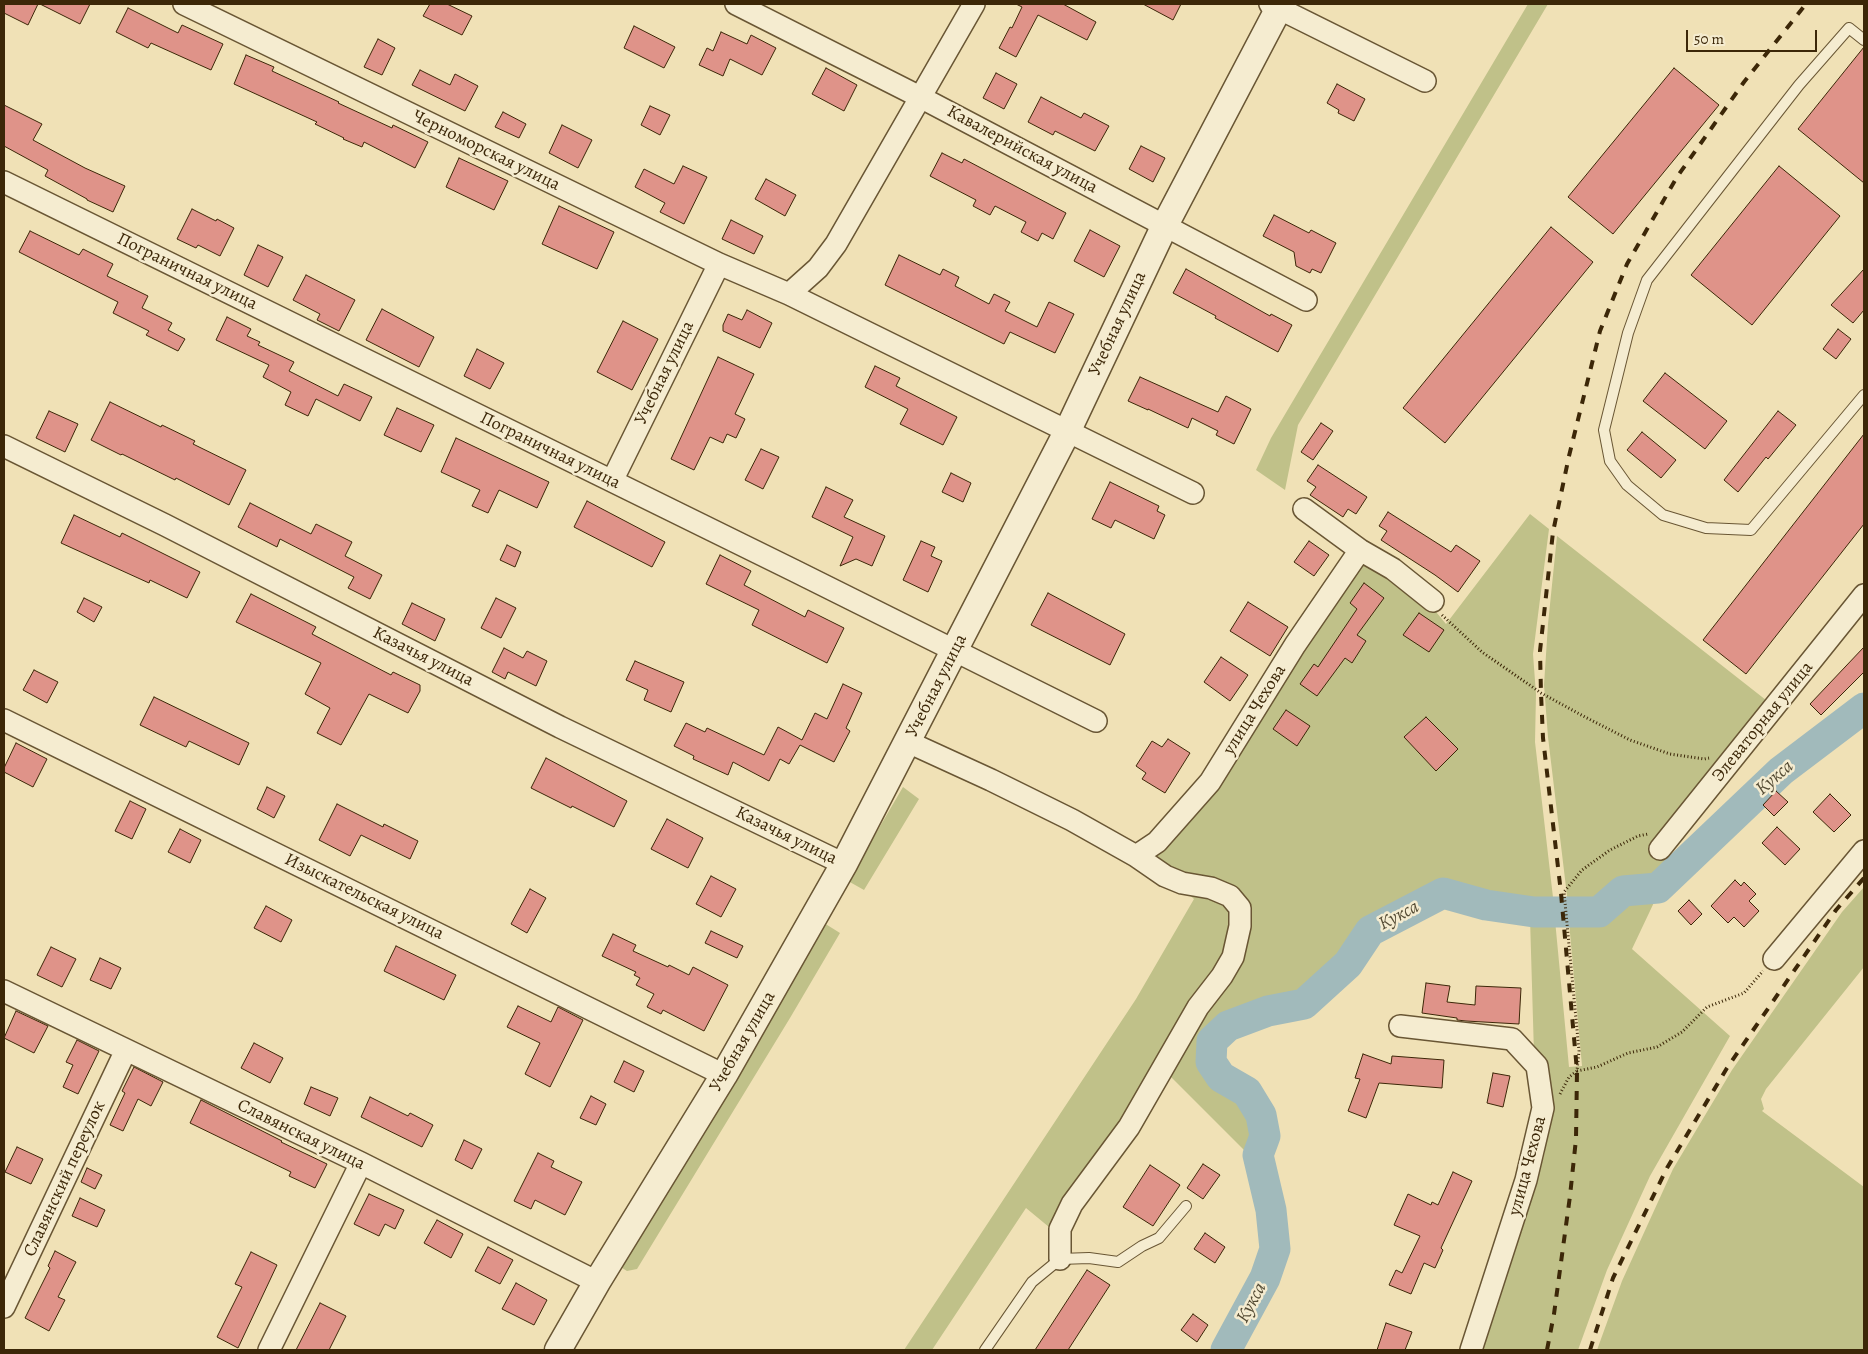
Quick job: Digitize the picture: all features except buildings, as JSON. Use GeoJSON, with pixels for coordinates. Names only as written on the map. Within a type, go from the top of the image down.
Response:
{"type":"FeatureCollection","features":[{"type":"Feature","properties":{"kind":"street","name":"Черноморская улица"},"geometry":{"type":"LineString","coordinates":[[184,4],[718,264],[789,294],[1193,493]]}},
{"type":"Feature","properties":{"kind":"street","name":"Кавалерийская улица"},"geometry":{"type":"LineString","coordinates":[[736,4],[920,97],[1306,300]]}},
{"type":"Feature","properties":{"kind":"street"},"geometry":{"type":"LineString","coordinates":[[789,294],[818,268],[836,244],[974,4]]}},
{"type":"Feature","properties":{"kind":"street","name":"Учебная улица"},"geometry":{"type":"LineString","coordinates":[[558,1350],[597,1282],[724,1075],[844,864],[1068,430],[1165,226],[1276,5]]}},
{"type":"Feature","properties":{"kind":"street"},"geometry":{"type":"LineString","coordinates":[[1276,5],[1425,81]]}},
{"type":"Feature","properties":{"kind":"street","name":"Пограничная улица"},"geometry":{"type":"LineString","coordinates":[[4,182],[1096,721]]}},
{"type":"Feature","properties":{"kind":"street","name":"Учебная улица"},"geometry":{"type":"LineString","coordinates":[[612,481],[718,264]]}},
{"type":"Feature","properties":{"kind":"street","name":"Казачья улица"},"geometry":{"type":"LineString","coordinates":[[4,446],[165,525],[560,727],[844,864]]}},
{"type":"Feature","properties":{"kind":"street"},"geometry":{"type":"LineString","coordinates":[[1304,509],[1360,550],[1393,569],[1433,601]]}},
{"type":"Feature","properties":{"kind":"street","name":"улица Чехова"},"geometry":{"type":"LineString","coordinates":[[1136,856],[1157,842],[1210,782],[1295,645],[1360,550]]}},
{"type":"Feature","properties":{"kind":"street","name":"Элеваторная улица"},"geometry":{"type":"LineString","coordinates":[[1660,849],[1864,595]]}},
{"type":"Feature","properties":{"kind":"street","name":"Изыскательская улица"},"geometry":{"type":"LineString","coordinates":[[4,720],[724,1075]]}},
{"type":"Feature","properties":{"kind":"street"},"geometry":{"type":"LineString","coordinates":[[908,742],[1072,820],[1136,856],[1165,876],[1182,882],[1211,888],[1230,896],[1240,908],[1240,926],[1232,957],[1222,976],[1198,1007],[1129,1127],[1072,1204],[1060,1229],[1060,1260]]}},
{"type":"Feature","properties":{"kind":"street"},"geometry":{"type":"LineString","coordinates":[[1774,959],[1864,851]]}},
{"type":"Feature","properties":{"kind":"street","name":"Славянская улица"},"geometry":{"type":"LineString","coordinates":[[4,991],[361,1163],[597,1282]]}},
{"type":"Feature","properties":{"kind":"street","name":"улица Чехова"},"geometry":{"type":"LineString","coordinates":[[1400,1026],[1512,1039],[1537,1066],[1543,1108],[1526,1180],[1470,1350]]}},
{"type":"Feature","properties":{"kind":"street","name":"Славянский переулок"},"geometry":{"type":"LineString","coordinates":[[4,1307],[126,1050]]}},
{"type":"Feature","properties":{"kind":"street"},"geometry":{"type":"LineString","coordinates":[[269,1350],[361,1163]]}},
{"type":"Feature","properties":{"kind":"lane"},"geometry":{"type":"LineString","coordinates":[[1864,40],[1849,28],[1799,86],[1647,280],[1628,333],[1604,430],[1610,461],[1627,485],[1663,515],[1706,528],[1750,530],[1864,395]]}},
{"type":"Feature","properties":{"kind":"lane"},"geometry":{"type":"LineString","coordinates":[[985,1350],[1032,1282],[1060,1260],[1089,1258],[1118,1262],[1142,1246],[1159,1238],[1186,1206]]}},
{"type":"Feature","properties":{"kind":"path"},"geometry":{"type":"LineString","coordinates":[[1433,601],[1441,613],[1482,652],[1540,693],[1630,740],[1670,754],[1704,759],[1739,752]]}},
{"type":"Feature","properties":{"kind":"path"},"geometry":{"type":"LineString","coordinates":[[1577,1071],[1579,1051],[1564,892],[1582,870],[1610,850],[1638,836],[1676,829]]}},
{"type":"Feature","properties":{"kind":"path"},"geometry":{"type":"LineString","coordinates":[[1543,1108],[1558,1096],[1569,1077],[1577,1071],[1597,1067],[1628,1053],[1656,1047],[1682,1032],[1707,1007],[1744,993],[1774,959]]}},
{"type":"Feature","properties":{"kind":"green space"},"geometry":{"type":"Polygon","coordinates":[[[1528,4],[1548,4],[1298,425],[1285,490],[1256,470],[1271,438],[1528,4]]]}},
{"type":"Feature","properties":{"kind":"green space"},"geometry":{"type":"Polygon","coordinates":[[[1530,514],[1549,529],[1533,654],[1536,694],[1535,742],[1554,906],[1490,896],[1444,885],[1366,927],[1350,946],[1343,962],[1300,997],[1262,1007],[1226,1023],[1208,1038],[1204,1063],[1219,1082],[1242,1096],[1257,1118],[1258,1136],[1250,1156],[1166,1072],[1201,1011],[1245,905],[1183,877],[1147,856],[1362,558],[1427,601],[1446,624],[1530,514]]]}},
{"type":"Feature","properties":{"kind":"green space"},"geometry":{"type":"Polygon","coordinates":[[[1557,536],[1771,704],[1655,846],[1668,863],[1648,880],[1626,882],[1597,904],[1568,904],[1548,737],[1544,685],[1557,536]]]}},
{"type":"Feature","properties":{"kind":"green space"},"geometry":{"type":"Polygon","coordinates":[[[903,787],[919,799],[864,890],[848,881],[903,787]]]}},
{"type":"Feature","properties":{"kind":"green space"},"geometry":{"type":"Polygon","coordinates":[[[1864,887],[1864,967],[1766,1089],[1761,1099],[1764,1109],[1762,1111],[1864,1187],[1864,1350],[1597,1350],[1622,1281],[1673,1169],[1732,1070],[1842,912],[1864,887]]]}},
{"type":"Feature","properties":{"kind":"green space"},"geometry":{"type":"Polygon","coordinates":[[[1184,890],[1202,891],[1236,913],[1227,955],[1055,1232],[1026,1208],[932,1350],[904,1350],[1136,999],[1194,899],[1184,890]]]}},
{"type":"Feature","properties":{"kind":"green space"},"geometry":{"type":"Polygon","coordinates":[[[1658,894],[1632,949],[1730,1036],[1650,1176],[1607,1270],[1578,1350],[1478,1350],[1544,1156],[1551,1109],[1534,1054],[1530,918],[1555,920],[1569,1067],[1582,1066],[1569,922],[1597,921],[1615,911],[1627,896],[1658,894]]]}},
{"type":"Feature","properties":{"kind":"green space"},"geometry":{"type":"Polygon","coordinates":[[[824,923],[840,933],[637,1269],[627,1271],[619,1266],[824,923]]]}},
{"type":"Feature","properties":{"kind":"waterway","name":"Кукса"},"geometry":{"type":"LineString","coordinates":[[1226,1350],[1265,1278],[1275,1249],[1271,1210],[1258,1155],[1265,1136],[1261,1115],[1247,1092],[1221,1077],[1211,1062],[1212,1041],[1228,1026],[1268,1011],[1304,1004],[1348,964],[1370,931],[1443,893],[1486,905],[1534,912],[1599,912],[1623,891],[1658,888],[1781,771],[1864,708]]}},
{"type":"Feature","properties":{"kind":"railway"},"geometry":{"type":"LineString","coordinates":[[1547,1350],[1554,1314],[1570,1196],[1576,1139],[1577,1071],[1561,893],[1543,738],[1540,651],[1553,532],[1569,456],[1600,331],[1627,264],[1677,177],[1744,82],[1806,4]]}},
{"type":"Feature","properties":{"kind":"railway"},"geometry":{"type":"LineString","coordinates":[[1590,1350],[1613,1278],[1667,1168],[1727,1068],[1836,910],[1864,878]]}}]}
